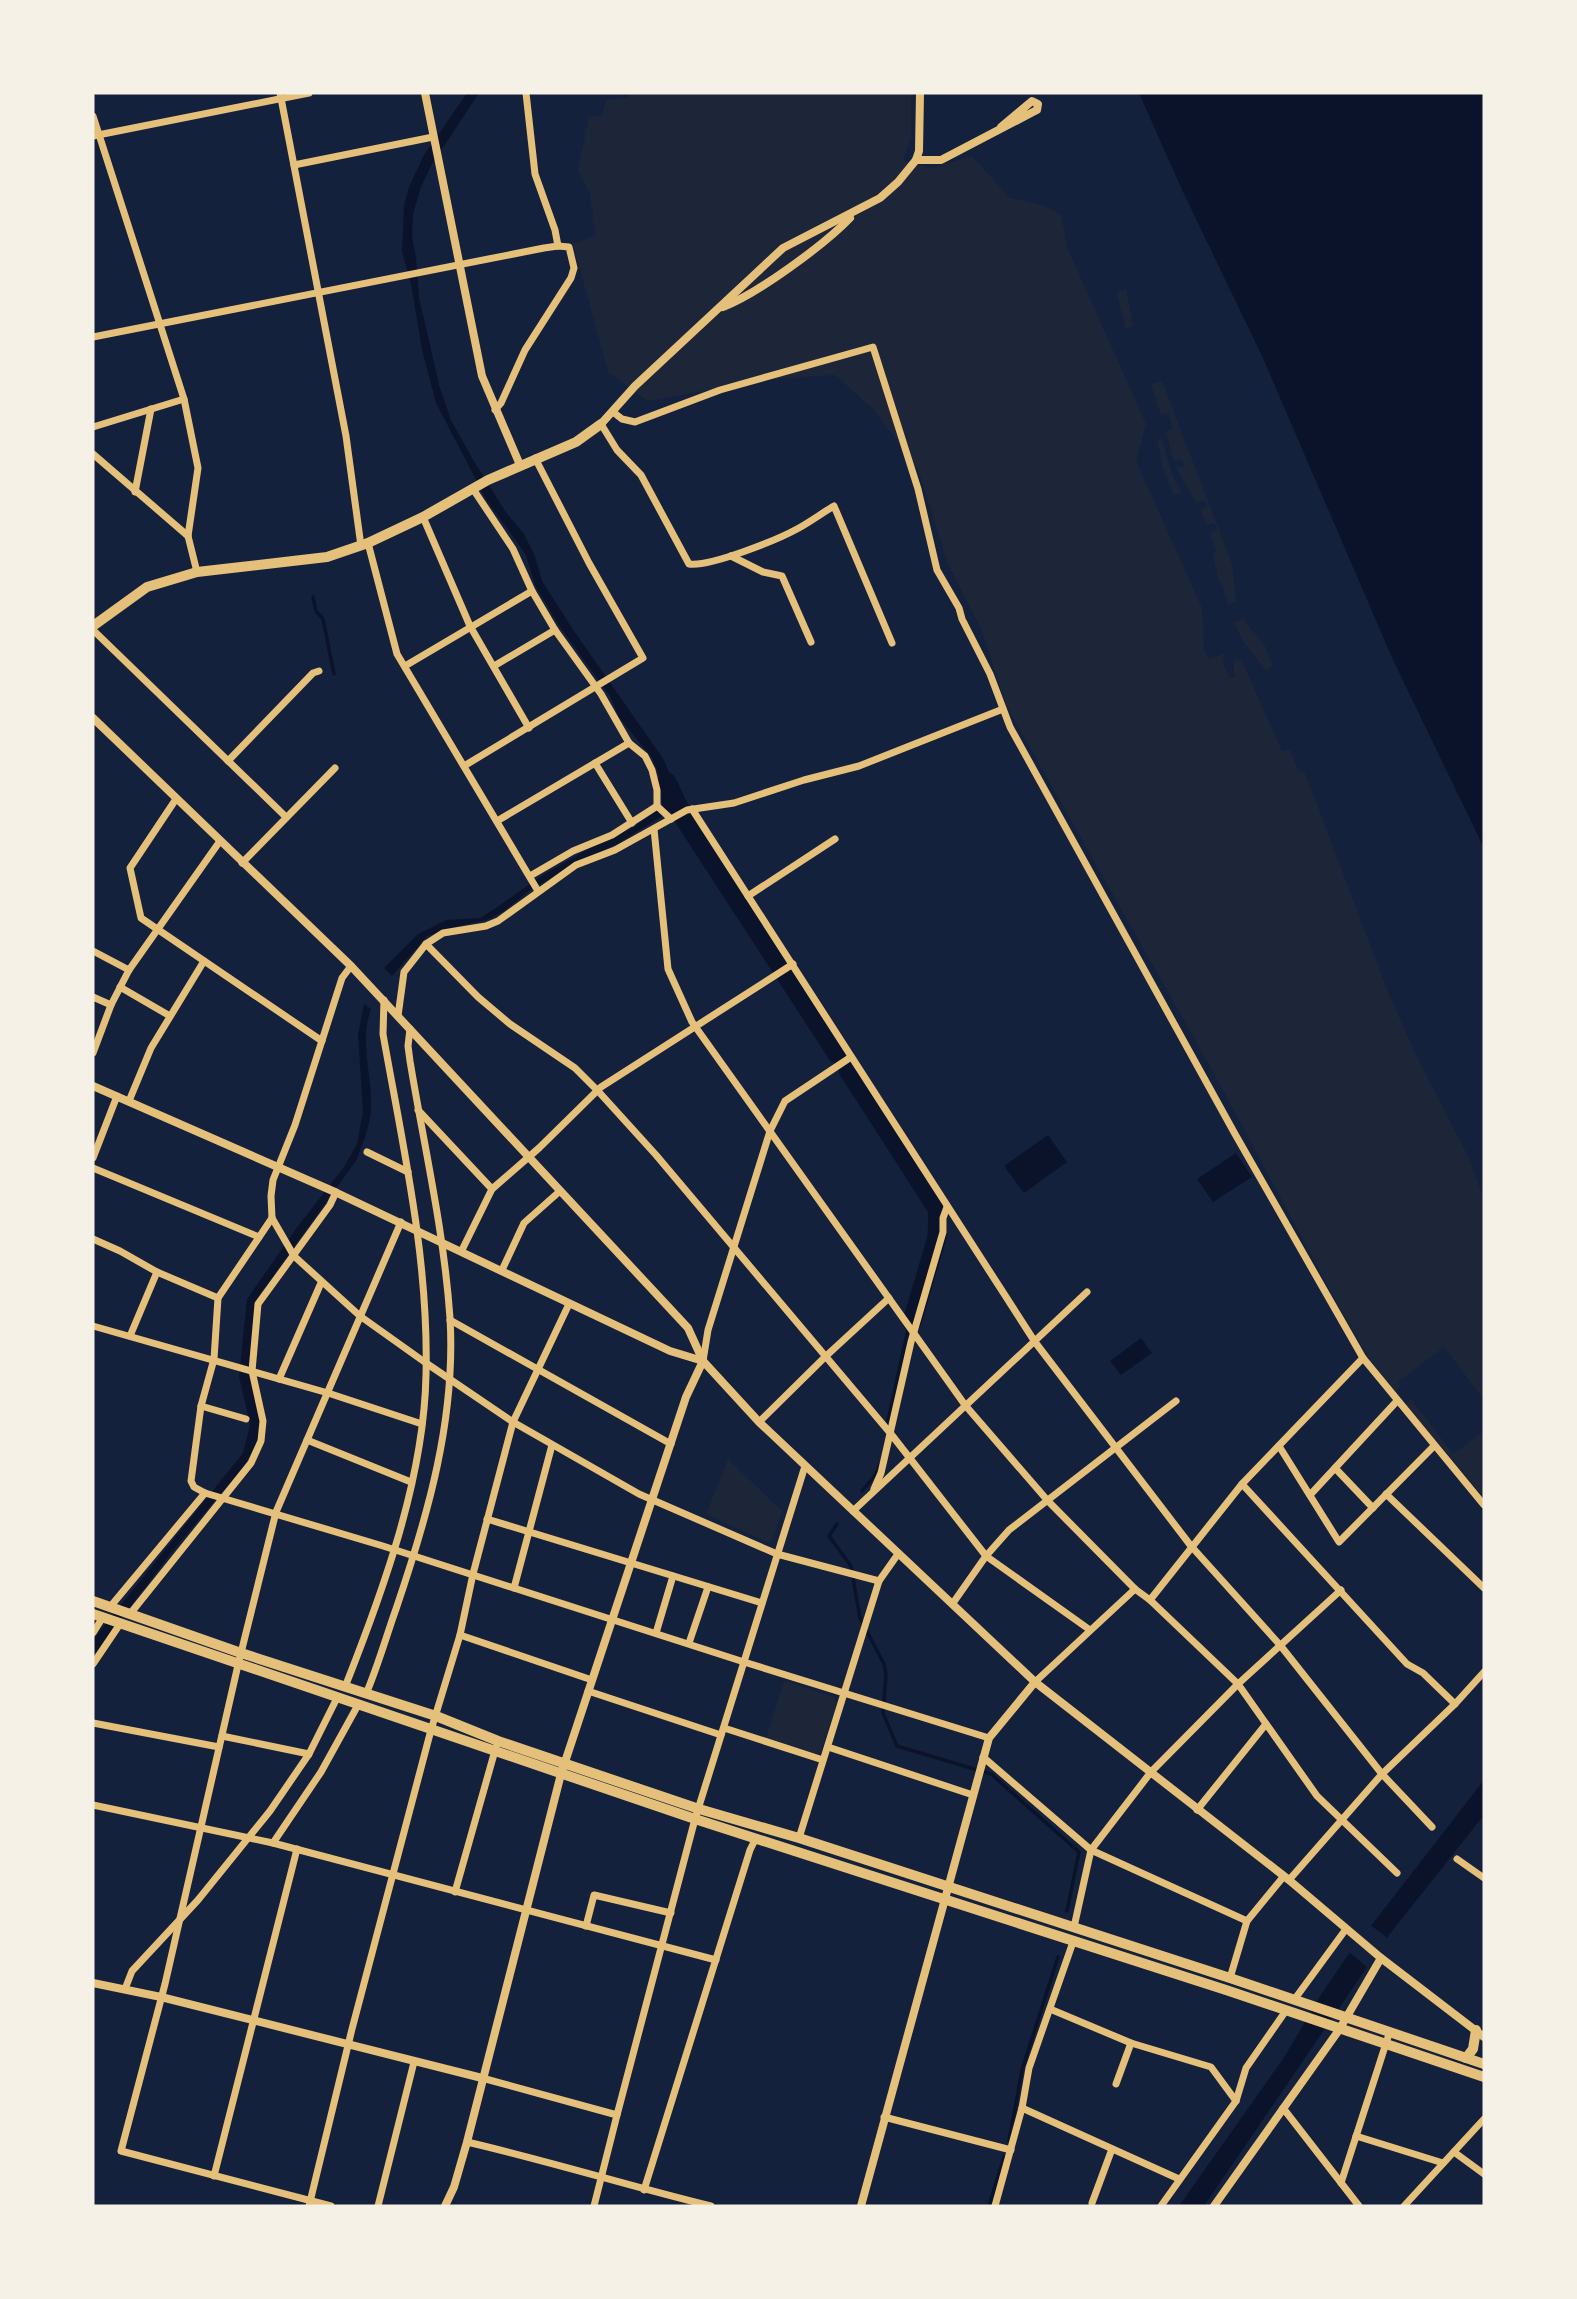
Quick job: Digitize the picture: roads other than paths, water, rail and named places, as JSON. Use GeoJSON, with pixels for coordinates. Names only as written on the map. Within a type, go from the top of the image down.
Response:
{"type":"FeatureCollection","features":[{"type":"Feature","properties":{"kind":"main road"},"geometry":{"type":"LineString","coordinates":[[93,628],[147,587],[197,572],[318,558],[365,544],[423,517],[488,480],[576,442],[601,424]]}},
{"type":"Feature","properties":{"kind":"main road"},"geometry":{"type":"LineString","coordinates":[[93,1601],[241,1653],[436,1716],[756,1838],[1484,2077]]}},
{"type":"Feature","properties":{"kind":"main road"},"geometry":{"type":"LineString","coordinates":[[93,1614],[561,1774],[697,1814],[799,1838],[1484,2064]]}},
{"type":"Feature","properties":{"kind":"main road"},"geometry":{"type":"LineString","coordinates":[[1466,2058],[1482,2035]]}},
{"type":"Feature","properties":{"kind":"street"},"geometry":{"type":"LineString","coordinates":[[96,135],[281,96],[309,93]]}},
{"type":"Feature","properties":{"kind":"street"},"geometry":{"type":"LineString","coordinates":[[425,93],[482,376],[520,465]]}},
{"type":"Feature","properties":{"kind":"street"},"geometry":{"type":"LineString","coordinates":[[526,93],[535,174],[558,246]]}},
{"type":"Feature","properties":{"kind":"street"},"geometry":{"type":"LineString","coordinates":[[722,307],[750,294],[818,246],[854,214],[887,192],[916,160],[920,93]]}},
{"type":"Feature","properties":{"kind":"street"},"geometry":{"type":"LineString","coordinates":[[281,96],[320,292],[365,544],[383,594],[391,636],[404,666],[538,891]]}},
{"type":"Feature","properties":{"kind":"street"},"geometry":{"type":"LineString","coordinates":[[93,116],[96,135],[184,399],[198,468],[188,536],[197,572]]}},
{"type":"Feature","properties":{"kind":"street"},"geometry":{"type":"LineString","coordinates":[[916,160],[941,160],[1001,127]]}},
{"type":"Feature","properties":{"kind":"street"},"geometry":{"type":"LineString","coordinates":[[294,165],[433,138]]}},
{"type":"Feature","properties":{"kind":"street"},"geometry":{"type":"LineString","coordinates":[[854,214],[783,248],[635,386],[601,424],[617,450],[641,475],[689,564],[698,565],[731,556],[795,530],[834,506],[892,643]]}},
{"type":"Feature","properties":{"kind":"street"},"geometry":{"type":"LineString","coordinates":[[93,337],[558,246],[569,247],[574,268],[571,278],[526,350],[501,403],[495,410]]}},
{"type":"Feature","properties":{"kind":"street"},"geometry":{"type":"LineString","coordinates":[[613,412],[622,419],[635,422],[720,390],[873,347],[914,476],[937,570],[959,608],[990,674],[1010,727],[1228,1122],[1363,1358],[1484,1505]]}},
{"type":"Feature","properties":{"kind":"street"},"geometry":{"type":"LineString","coordinates":[[93,426],[184,399]]}},
{"type":"Feature","properties":{"kind":"street"},"geometry":{"type":"LineString","coordinates":[[135,492],[151,409]]}},
{"type":"Feature","properties":{"kind":"street"},"geometry":{"type":"LineString","coordinates":[[93,454],[188,536]]}},
{"type":"Feature","properties":{"kind":"street"},"geometry":{"type":"LineString","coordinates":[[464,766],[643,658],[565,519],[536,458]]}},
{"type":"Feature","properties":{"kind":"street"},"geometry":{"type":"LineString","coordinates":[[475,488],[513,549],[532,591],[555,629],[596,688],[629,743],[645,756],[653,769],[657,806],[671,819]]}},
{"type":"Feature","properties":{"kind":"street"},"geometry":{"type":"LineString","coordinates":[[423,517],[470,626],[529,728]]}},
{"type":"Feature","properties":{"kind":"street"},"geometry":{"type":"LineString","coordinates":[[731,556],[763,572],[782,576],[811,642]]}},
{"type":"Feature","properties":{"kind":"street"},"geometry":{"type":"LineString","coordinates":[[404,666],[532,591]]}},
{"type":"Feature","properties":{"kind":"street"},"geometry":{"type":"LineString","coordinates":[[93,628],[286,817]]}},
{"type":"Feature","properties":{"kind":"street"},"geometry":{"type":"LineString","coordinates":[[494,666],[555,629]]}},
{"type":"Feature","properties":{"kind":"street"},"geometry":{"type":"LineString","coordinates":[[228,761],[313,673],[319,671]]}},
{"type":"Feature","properties":{"kind":"street"},"geometry":{"type":"LineString","coordinates":[[398,1016],[404,972],[426,944],[443,933],[486,926],[498,921],[576,865],[654,830],[692,809],[734,803],[804,780],[859,766],[1003,709]]}},
{"type":"Feature","properties":{"kind":"street"},"geometry":{"type":"LineString","coordinates":[[93,718],[384,1000],[688,1328],[703,1361],[759,1422],[805,1466],[1035,1682],[1286,1878],[1381,1958],[1482,2035]]}},
{"type":"Feature","properties":{"kind":"street"},"geometry":{"type":"LineString","coordinates":[[497,821],[629,743]]}},
{"type":"Feature","properties":{"kind":"street"},"geometry":{"type":"LineString","coordinates":[[595,763],[632,823]]}},
{"type":"Feature","properties":{"kind":"street"},"geometry":{"type":"LineString","coordinates":[[242,863],[335,768]]}},
{"type":"Feature","properties":{"kind":"street"},"geometry":{"type":"LineString","coordinates":[[176,799],[130,868],[141,918],[321,1041]]}},
{"type":"Feature","properties":{"kind":"street"},"geometry":{"type":"LineString","coordinates":[[530,876],[573,851],[612,835],[657,806]]}},
{"type":"Feature","properties":{"kind":"street"},"geometry":{"type":"LineString","coordinates":[[692,809],[1035,1342],[1191,1546],[1280,1644],[1382,1774],[1432,1827]]}},
{"type":"Feature","properties":{"kind":"street"},"geometry":{"type":"LineString","coordinates":[[654,830],[668,969],[696,1027],[965,1405],[1048,1501],[1135,1589],[1238,1684],[1317,1796],[1397,1873]]}},
{"type":"Feature","properties":{"kind":"street"},"geometry":{"type":"LineString","coordinates":[[748,896],[835,839]]}},
{"type":"Feature","properties":{"kind":"street"},"geometry":{"type":"LineString","coordinates":[[93,1053],[128,970],[220,841]]}},
{"type":"Feature","properties":{"kind":"street"},"geometry":{"type":"LineString","coordinates":[[426,944],[478,997],[510,1024],[575,1068],[597,1091],[891,1434],[986,1556],[1090,1630]]}},
{"type":"Feature","properties":{"kind":"street"},"geometry":{"type":"LineString","coordinates":[[93,951],[128,970]]}},
{"type":"Feature","properties":{"kind":"street"},"geometry":{"type":"LineString","coordinates":[[129,1101],[151,1048],[204,961]]}},
{"type":"Feature","properties":{"kind":"street"},"geometry":{"type":"LineString","coordinates":[[462,1250],[492,1189],[597,1091],[793,964]]}},
{"type":"Feature","properties":{"kind":"street"},"geometry":{"type":"LineString","coordinates":[[351,966],[342,978],[292,1134],[273,1180],[272,1218],[294,1256],[360,1316],[426,1363],[513,1422],[639,1494],[777,1554],[879,1581]]}},
{"type":"Feature","properties":{"kind":"street"},"geometry":{"type":"LineString","coordinates":[[120,987],[170,1016]]}},
{"type":"Feature","properties":{"kind":"street"},"geometry":{"type":"LineString","coordinates":[[93,997],[111,1005]]}},
{"type":"Feature","properties":{"kind":"street"},"geometry":{"type":"LineString","coordinates":[[345,1687],[371,1619],[411,1482],[422,1424],[426,1363],[418,1230],[383,1034],[384,1000]]}},
{"type":"Feature","properties":{"kind":"street"},"geometry":{"type":"LineString","coordinates":[[366,1694],[414,1556],[435,1483],[448,1378],[450,1320],[441,1241],[408,1049],[410,1029]]}},
{"type":"Feature","properties":{"kind":"street"},"geometry":{"type":"LineString","coordinates":[[445,2206],[454,2187],[467,2142],[561,1774],[686,1396],[703,1361],[708,1330],[770,1131],[785,1101],[851,1056]]}},
{"type":"Feature","properties":{"kind":"street"},"geometry":{"type":"LineString","coordinates":[[93,1086],[336,1192],[670,1351],[703,1361]]}},
{"type":"Feature","properties":{"kind":"street"},"geometry":{"type":"LineString","coordinates":[[93,1158],[117,1096]]}},
{"type":"Feature","properties":{"kind":"street"},"geometry":{"type":"LineString","coordinates":[[418,1110],[492,1189]]}},
{"type":"Feature","properties":{"kind":"street"},"geometry":{"type":"LineString","coordinates":[[367,1152],[408,1172]]}},
{"type":"Feature","properties":{"kind":"street"},"geometry":{"type":"LineString","coordinates":[[93,1168],[258,1237]]}},
{"type":"Feature","properties":{"kind":"street"},"geometry":{"type":"LineString","coordinates":[[502,1270],[524,1223],[561,1191]]}},
{"type":"Feature","properties":{"kind":"street"},"geometry":{"type":"LineString","coordinates":[[128,1613],[251,1463],[261,1441],[263,1421],[252,1371],[258,1304],[330,1205],[336,1192]]}},
{"type":"Feature","properties":{"kind":"street"},"geometry":{"type":"LineString","coordinates":[[873,1492],[881,1473],[914,1332],[943,1232],[943,1218],[947,1207]]}},
{"type":"Feature","properties":{"kind":"street"},"geometry":{"type":"LineString","coordinates":[[272,1218],[219,1298],[214,1359],[201,1406],[191,1481],[194,1487],[205,1493],[474,1574],[989,1738]]}},
{"type":"Feature","properties":{"kind":"street"},"geometry":{"type":"LineString","coordinates":[[331,2206],[309,2204],[121,2151],[161,1997],[276,1513],[401,1222]]}},
{"type":"Feature","properties":{"kind":"street"},"geometry":{"type":"LineString","coordinates":[[93,1239],[157,1272],[219,1298]]}},
{"type":"Feature","properties":{"kind":"street"},"geometry":{"type":"LineString","coordinates":[[130,1336],[157,1272]]}},
{"type":"Feature","properties":{"kind":"street"},"geometry":{"type":"LineString","coordinates":[[279,1379],[321,1283]]}},
{"type":"Feature","properties":{"kind":"street"},"geometry":{"type":"LineString","coordinates":[[853,1511],[1087,1292]]}},
{"type":"Feature","properties":{"kind":"street"},"geometry":{"type":"LineString","coordinates":[[759,1422],[889,1298]]}},
{"type":"Feature","properties":{"kind":"street"},"geometry":{"type":"LineString","coordinates":[[309,2204],[348,2044],[431,1730],[460,1635],[513,1422],[569,1304]]}},
{"type":"Feature","properties":{"kind":"street"},"geometry":{"type":"LineString","coordinates":[[450,1320],[671,1444]]}},
{"type":"Feature","properties":{"kind":"street"},"geometry":{"type":"LineString","coordinates":[[93,1325],[328,1393],[422,1424]]}},
{"type":"Feature","properties":{"kind":"street"},"geometry":{"type":"LineString","coordinates":[[1150,1600],[1242,1484],[1363,1358]]}},
{"type":"Feature","properties":{"kind":"street"},"geometry":{"type":"LineString","coordinates":[[953,1603],[986,1556],[1009,1530],[1176,1401]]}},
{"type":"Feature","properties":{"kind":"street"},"geometry":{"type":"LineString","coordinates":[[1310,1495],[1397,1401]]}},
{"type":"Feature","properties":{"kind":"street"},"geometry":{"type":"LineString","coordinates":[[201,1406],[246,1419]]}},
{"type":"Feature","properties":{"kind":"street"},"geometry":{"type":"LineString","coordinates":[[307,1440],[411,1482]]}},
{"type":"Feature","properties":{"kind":"street"},"geometry":{"type":"LineString","coordinates":[[514,1588],[552,1445]]}},
{"type":"Feature","properties":{"kind":"street"},"geometry":{"type":"LineString","coordinates":[[1279,1446],[1339,1542],[1434,1446]]}},
{"type":"Feature","properties":{"kind":"street"},"geometry":{"type":"LineString","coordinates":[[594,2206],[697,1814],[805,1466]]}},
{"type":"Feature","properties":{"kind":"street"},"geometry":{"type":"LineString","coordinates":[[1335,1468],[1373,1507]]}},
{"type":"Feature","properties":{"kind":"street"},"geometry":{"type":"LineString","coordinates":[[1242,1484],[1408,1664],[1423,1673],[1455,1704]]}},
{"type":"Feature","properties":{"kind":"street"},"geometry":{"type":"LineString","coordinates":[[110,1607],[205,1493]]}},
{"type":"Feature","properties":{"kind":"street"},"geometry":{"type":"LineString","coordinates":[[1387,1494],[1484,1588]]}},
{"type":"Feature","properties":{"kind":"street"},"geometry":{"type":"LineString","coordinates":[[487,1519],[762,1603]]}},
{"type":"Feature","properties":{"kind":"street"},"geometry":{"type":"LineString","coordinates":[[799,1838],[879,1581],[898,1554]]}},
{"type":"Feature","properties":{"kind":"street"},"geometry":{"type":"LineString","coordinates":[[656,1633],[673,1576]]}},
{"type":"Feature","properties":{"kind":"street"},"geometry":{"type":"LineString","coordinates":[[690,1643],[708,1587]]}},
{"type":"Feature","properties":{"kind":"street"},"geometry":{"type":"LineString","coordinates":[[861,2206],[989,1738],[1035,1682],[1135,1589]]}},
{"type":"Feature","properties":{"kind":"street"},"geometry":{"type":"LineString","coordinates":[[1074,1927],[1091,1850],[1151,1772],[1238,1684],[1342,1590]]}},
{"type":"Feature","properties":{"kind":"street"},"geometry":{"type":"LineString","coordinates":[[93,1633],[103,1618]]}},
{"type":"Feature","properties":{"kind":"street"},"geometry":{"type":"LineString","coordinates":[[93,1664],[118,1623]]}},
{"type":"Feature","properties":{"kind":"street"},"geometry":{"type":"LineString","coordinates":[[460,1635],[592,1680]]}},
{"type":"Feature","properties":{"kind":"street"},"geometry":{"type":"LineString","coordinates":[[1230,1978],[1247,1922],[1382,1774],[1455,1704],[1484,1672]]}},
{"type":"Feature","properties":{"kind":"street"},"geometry":{"type":"LineString","coordinates":[[588,1691],[823,1760]]}},
{"type":"Feature","properties":{"kind":"street"},"geometry":{"type":"LineString","coordinates":[[125,1989],[132,1971],[250,1838],[309,1755],[337,1698]]}},
{"type":"Feature","properties":{"kind":"street"},"geometry":{"type":"LineString","coordinates":[[273,1843],[321,1772],[358,1705]]}},
{"type":"Feature","properties":{"kind":"street"},"geometry":{"type":"LineString","coordinates":[[93,1723],[219,1747]]}},
{"type":"Feature","properties":{"kind":"street"},"geometry":{"type":"LineString","coordinates":[[1197,1810],[1266,1724]]}},
{"type":"Feature","properties":{"kind":"street"},"geometry":{"type":"LineString","coordinates":[[222,1735],[309,1755]]}},
{"type":"Feature","properties":{"kind":"street"},"geometry":{"type":"LineString","coordinates":[[455,1892],[498,1741]]}},
{"type":"Feature","properties":{"kind":"street"},"geometry":{"type":"LineString","coordinates":[[828,1747],[973,1795]]}},
{"type":"Feature","properties":{"kind":"street"},"geometry":{"type":"LineString","coordinates":[[983,1757],[1091,1850],[1247,1922]]}},
{"type":"Feature","properties":{"kind":"street"},"geometry":{"type":"LineString","coordinates":[[93,1805],[273,1843],[716,1960]]}},
{"type":"Feature","properties":{"kind":"street"},"geometry":{"type":"LineString","coordinates":[[644,2190],[756,1838]]}},
{"type":"Feature","properties":{"kind":"street"},"geometry":{"type":"LineString","coordinates":[[214,2176],[297,1849]]}},
{"type":"Feature","properties":{"kind":"street"},"geometry":{"type":"LineString","coordinates":[[1457,1859],[1484,1878]]}},
{"type":"Feature","properties":{"kind":"street"},"geometry":{"type":"LineString","coordinates":[[586,1926],[594,1895],[671,1913]]}},
{"type":"Feature","properties":{"kind":"street"},"geometry":{"type":"LineString","coordinates":[[1298,2001],[1346,1929]]}},
{"type":"Feature","properties":{"kind":"street"},"geometry":{"type":"LineString","coordinates":[[995,2206],[1012,2150],[1029,2068],[1073,1942]]}},
{"type":"Feature","properties":{"kind":"street"},"geometry":{"type":"LineString","coordinates":[[1214,2206],[1335,2029],[1346,2017],[1381,1958]]}},
{"type":"Feature","properties":{"kind":"street"},"geometry":{"type":"LineString","coordinates":[[93,1983],[161,1997],[348,2044],[617,2115]]}},
{"type":"Feature","properties":{"kind":"street"},"geometry":{"type":"LineString","coordinates":[[1050,2009],[1131,2043],[1211,2067],[1236,2101]]}},
{"type":"Feature","properties":{"kind":"street"},"geometry":{"type":"LineString","coordinates":[[1161,2206],[1236,2101],[1246,2068],[1288,2013]]}},
{"type":"Feature","properties":{"kind":"street"},"geometry":{"type":"LineString","coordinates":[[1341,2183],[1390,2031]]}},
{"type":"Feature","properties":{"kind":"street"},"geometry":{"type":"LineString","coordinates":[[1116,2084],[1131,2043]]}},
{"type":"Feature","properties":{"kind":"street"},"geometry":{"type":"LineString","coordinates":[[378,2206],[414,2062]]}},
{"type":"Feature","properties":{"kind":"street"},"geometry":{"type":"LineString","coordinates":[[1022,2108],[1179,2179]]}},
{"type":"Feature","properties":{"kind":"street"},"geometry":{"type":"LineString","coordinates":[[1283,2108],[1359,2206]]}},
{"type":"Feature","properties":{"kind":"street"},"geometry":{"type":"LineString","coordinates":[[884,2117],[1012,2150]]}},
{"type":"Feature","properties":{"kind":"street"},"geometry":{"type":"LineString","coordinates":[[1404,2206],[1484,2119]]}},
{"type":"Feature","properties":{"kind":"street"},"geometry":{"type":"LineString","coordinates":[[1356,2136],[1443,2163]]}},
{"type":"Feature","properties":{"kind":"street"},"geometry":{"type":"LineString","coordinates":[[467,2142],[711,2206]]}},
{"type":"Feature","properties":{"kind":"street"},"geometry":{"type":"LineString","coordinates":[[1092,2203],[1112,2149]]}},
{"type":"Feature","properties":{"kind":"street"},"geometry":{"type":"LineString","coordinates":[[1454,2152],[1484,2174]]}},
{"type":"Feature","properties":{"kind":"street"},"geometry":{"type":"LineString","coordinates":[[1346,2206],[1349,2194]]}},
{"type":"Feature","properties":{"kind":"waterway"},"geometry":{"type":"LineString","coordinates":[[313,597],[316,611],[323,619],[334,674]]}},
{"type":"Feature","properties":{"kind":"waterway"},"geometry":{"type":"LineString","coordinates":[[667,782],[685,820],[837,1054]]}},
{"type":"Feature","properties":{"kind":"waterway"},"geometry":{"type":"LineString","coordinates":[[848,1070],[938,1210],[937,1237],[912,1322]]}},
{"type":"Feature","properties":{"kind":"waterway"},"geometry":{"type":"LineString","coordinates":[[887,1425],[908,1330]]}},
{"type":"Feature","properties":{"kind":"waterway"},"geometry":{"type":"LineString","coordinates":[[862,1491],[876,1474],[880,1464]]}},
{"type":"Feature","properties":{"kind":"waterway"},"geometry":{"type":"LineString","coordinates":[[837,1524],[829,1536],[851,1566],[860,1618],[884,1664],[886,1674],[883,1713],[897,1746],[991,1774],[1079,1852],[1067,1911]]}},
{"type":"Feature","properties":{"kind":"waterway"},"geometry":{"type":"LineString","coordinates":[[1009,2141],[1022,2070],[1058,1957]]}},
{"type":"Feature","properties":{"kind":"waterway"},"geometry":{"type":"LineString","coordinates":[[989,2206],[1004,2157]]}}]}
